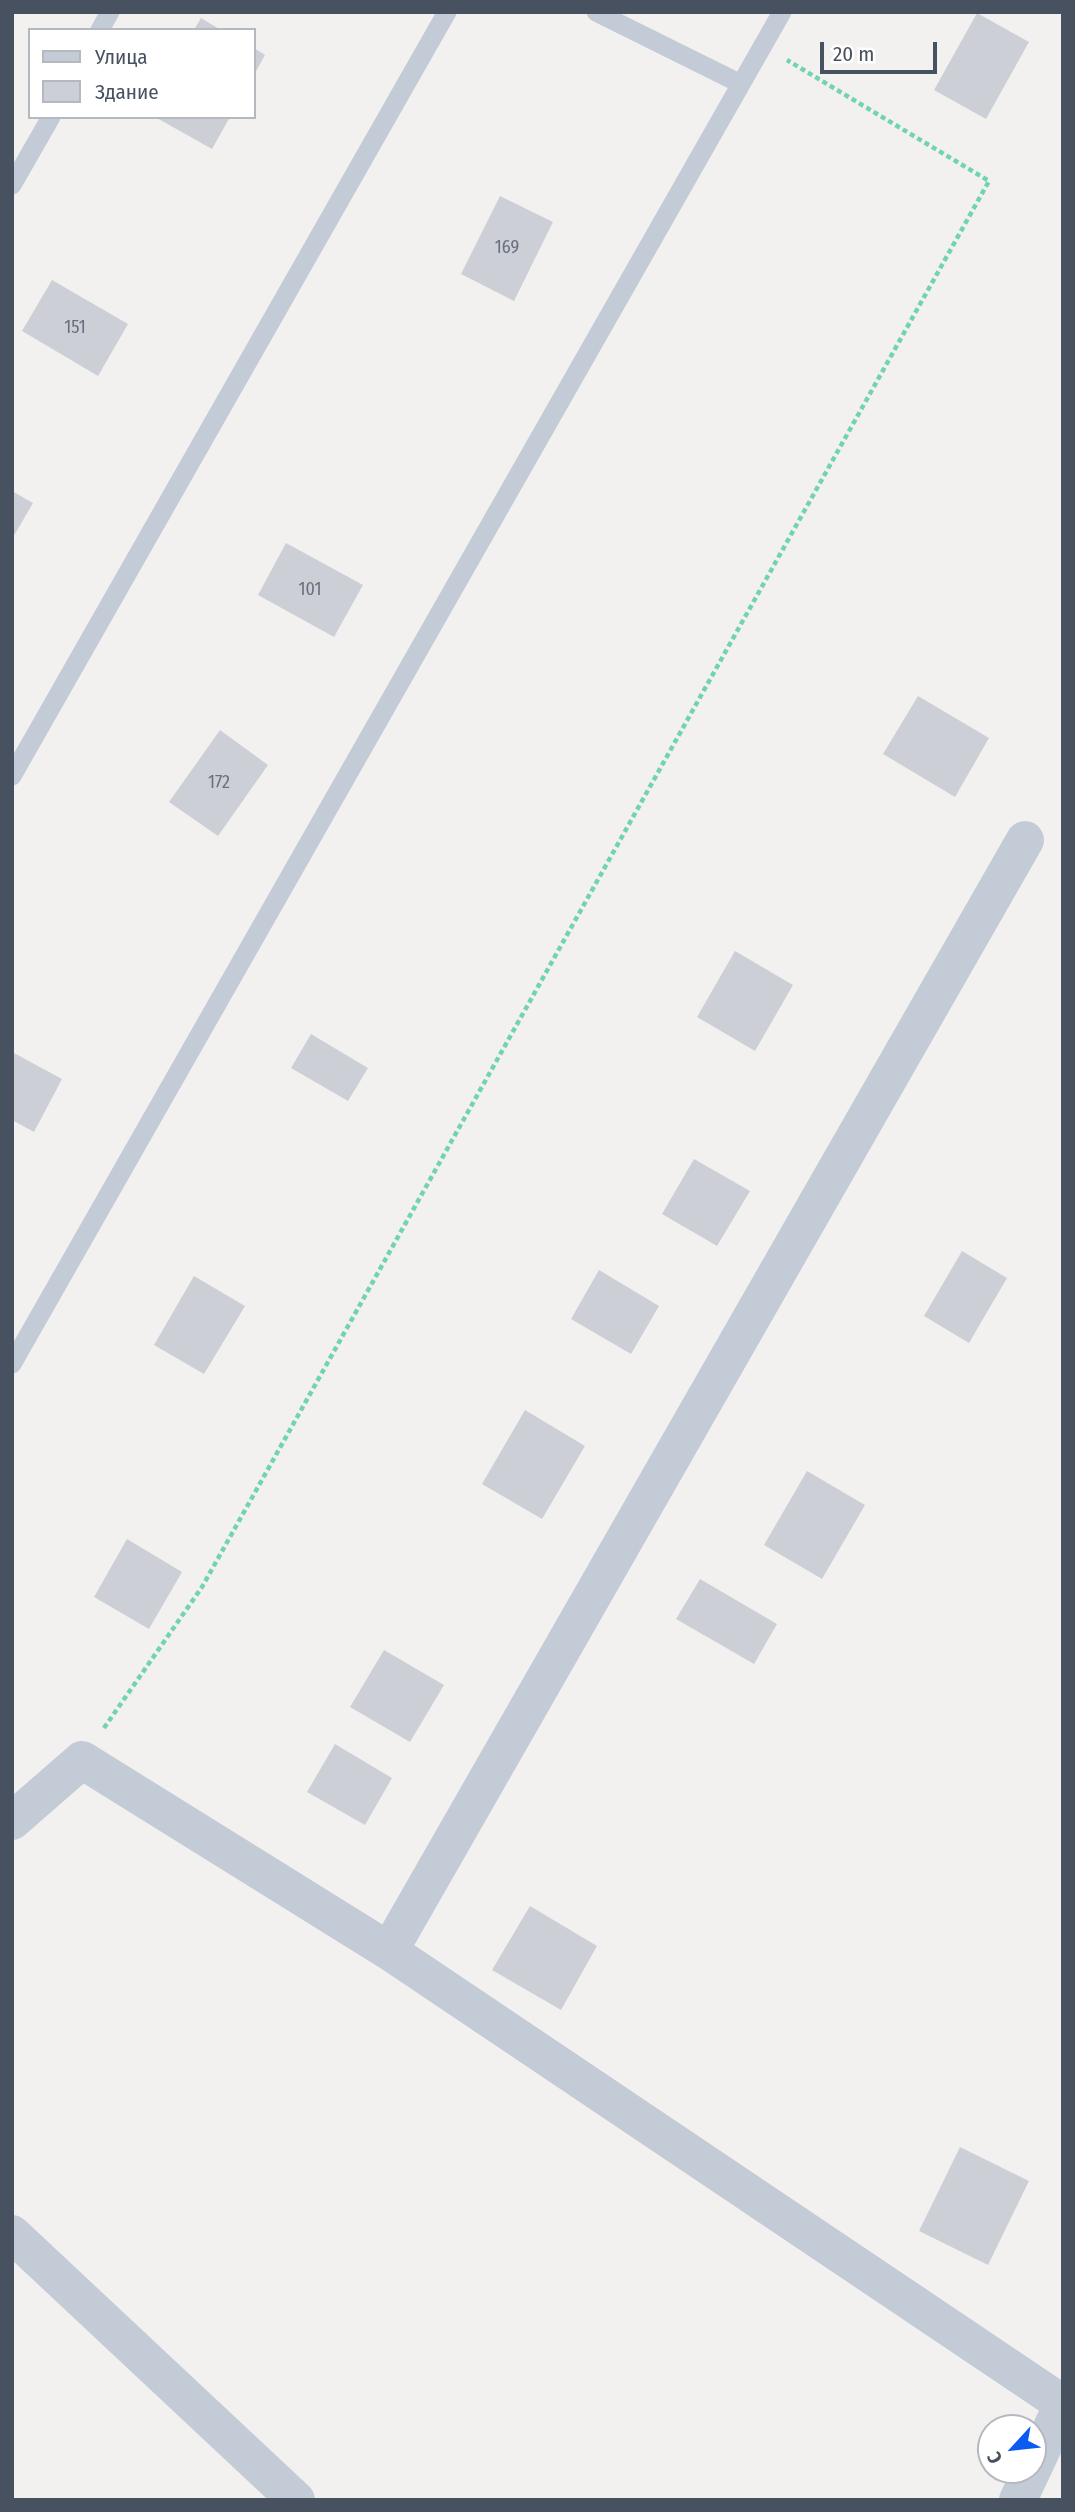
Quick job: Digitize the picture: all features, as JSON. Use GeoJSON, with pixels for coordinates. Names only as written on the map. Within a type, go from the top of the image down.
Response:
{"type":"FeatureCollection","features":[{"type":"Feature","properties":{"kind":"street"},"geometry":{"type":"LineString","coordinates":[[389,1951],[1025,840]]}},
{"type":"Feature","properties":{"kind":"street"},"geometry":{"type":"LineString","coordinates":[[12,1821],[82,1760],[389,1951],[1063,2404],[1047,2439]]}},
{"type":"Feature","properties":{"kind":"street"},"geometry":{"type":"LineString","coordinates":[[12,2234],[296,2500]]}},
{"type":"Feature","properties":{"kind":"street"},"geometry":{"type":"LineString","coordinates":[[1018,2500],[1026,2484]]}},
{"type":"Feature","properties":{"kind":"lane"},"geometry":{"type":"LineString","coordinates":[[101,28],[110,12]]}},
{"type":"Feature","properties":{"kind":"lane"},"geometry":{"type":"LineString","coordinates":[[12,776],[447,12]]}},
{"type":"Feature","properties":{"kind":"lane"},"geometry":{"type":"LineString","coordinates":[[596,12],[741,84]]}},
{"type":"Feature","properties":{"kind":"lane"},"geometry":{"type":"LineString","coordinates":[[12,1364],[782,12]]}},
{"type":"Feature","properties":{"kind":"lane"},"geometry":{"type":"LineString","coordinates":[[12,185],[50,119]]}},
{"type":"Feature","properties":{"kind":"path"},"geometry":{"type":"LineString","coordinates":[[82,1760],[202,1587],[989,181],[764,45]]}},
{"type":"Feature","properties":{"kind":"building"},"geometry":{"type":"Polygon","coordinates":[[[977,13],[1029,42],[986,119],[934,90],[977,13]]]}},
{"type":"Feature","properties":{"kind":"building"},"geometry":{"type":"Polygon","coordinates":[[[201,18],[218,28],[195,28],[201,18]]]}},
{"type":"Feature","properties":{"kind":"building"},"geometry":{"type":"Polygon","coordinates":[[[256,49],[265,55],[256,71],[256,49]]]}},
{"type":"Feature","properties":{"kind":"building"},"geometry":{"type":"Polygon","coordinates":[[[159,119],[229,119],[212,149],[159,119]]]}},
{"type":"Feature","properties":{"kind":"building"},"geometry":{"type":"Polygon","coordinates":[[[500,196],[553,222],[514,301],[461,274],[500,196]]]}},
{"type":"Feature","properties":{"kind":"building"},"geometry":{"type":"Polygon","coordinates":[[[52,280],[128,324],[98,376],[22,331],[52,280]]]}},
{"type":"Feature","properties":{"kind":"building"},"geometry":{"type":"Polygon","coordinates":[[[12,491],[33,503],[12,539],[12,491]]]}},
{"type":"Feature","properties":{"kind":"building"},"geometry":{"type":"Polygon","coordinates":[[[286,543],[363,585],[334,637],[258,595],[286,543]]]}},
{"type":"Feature","properties":{"kind":"building"},"geometry":{"type":"Polygon","coordinates":[[[918,696],[989,738],[955,797],[883,754],[918,696]]]}},
{"type":"Feature","properties":{"kind":"building"},"geometry":{"type":"Polygon","coordinates":[[[220,730],[268,765],[218,836],[169,802],[220,730]]]}},
{"type":"Feature","properties":{"kind":"building"},"geometry":{"type":"Polygon","coordinates":[[[735,951],[793,985],[755,1051],[697,1017],[735,951]]]}},
{"type":"Feature","properties":{"kind":"building"},"geometry":{"type":"Polygon","coordinates":[[[311,1034],[368,1068],[348,1101],[291,1068],[311,1034]]]}},
{"type":"Feature","properties":{"kind":"building"},"geometry":{"type":"Polygon","coordinates":[[[12,1052],[62,1079],[34,1132],[12,1120],[12,1052]]]}},
{"type":"Feature","properties":{"kind":"building"},"geometry":{"type":"Polygon","coordinates":[[[694,1159],[750,1191],[717,1246],[662,1214],[694,1159]]]}},
{"type":"Feature","properties":{"kind":"building"},"geometry":{"type":"Polygon","coordinates":[[[962,1251],[1007,1278],[969,1343],[924,1316],[962,1251]]]}},
{"type":"Feature","properties":{"kind":"building"},"geometry":{"type":"Polygon","coordinates":[[[599,1270],[659,1306],[631,1354],[571,1319],[599,1270]]]}},
{"type":"Feature","properties":{"kind":"building"},"geometry":{"type":"Polygon","coordinates":[[[194,1276],[245,1306],[204,1374],[154,1345],[194,1276]]]}},
{"type":"Feature","properties":{"kind":"building"},"geometry":{"type":"Polygon","coordinates":[[[525,1410],[585,1446],[542,1519],[482,1484],[525,1410]]]}},
{"type":"Feature","properties":{"kind":"building"},"geometry":{"type":"Polygon","coordinates":[[[807,1471],[865,1505],[822,1579],[764,1545],[807,1471]]]}},
{"type":"Feature","properties":{"kind":"building"},"geometry":{"type":"Polygon","coordinates":[[[127,1539],[182,1572],[149,1629],[94,1597],[127,1539]]]}},
{"type":"Feature","properties":{"kind":"building"},"geometry":{"type":"Polygon","coordinates":[[[700,1579],[777,1624],[754,1664],[676,1619],[700,1579]]]}},
{"type":"Feature","properties":{"kind":"building"},"geometry":{"type":"Polygon","coordinates":[[[384,1650],[444,1685],[410,1742],[350,1707],[384,1650]]]}},
{"type":"Feature","properties":{"kind":"building"},"geometry":{"type":"Polygon","coordinates":[[[335,1744],[392,1778],[365,1825],[307,1792],[335,1744]]]}},
{"type":"Feature","properties":{"kind":"building"},"geometry":{"type":"Polygon","coordinates":[[[530,1906],[597,1946],[561,2010],[492,1970],[530,1906]]]}},
{"type":"Feature","properties":{"kind":"building"},"geometry":{"type":"Polygon","coordinates":[[[960,2147],[1029,2181],[988,2265],[919,2231],[960,2147]]]}}]}
